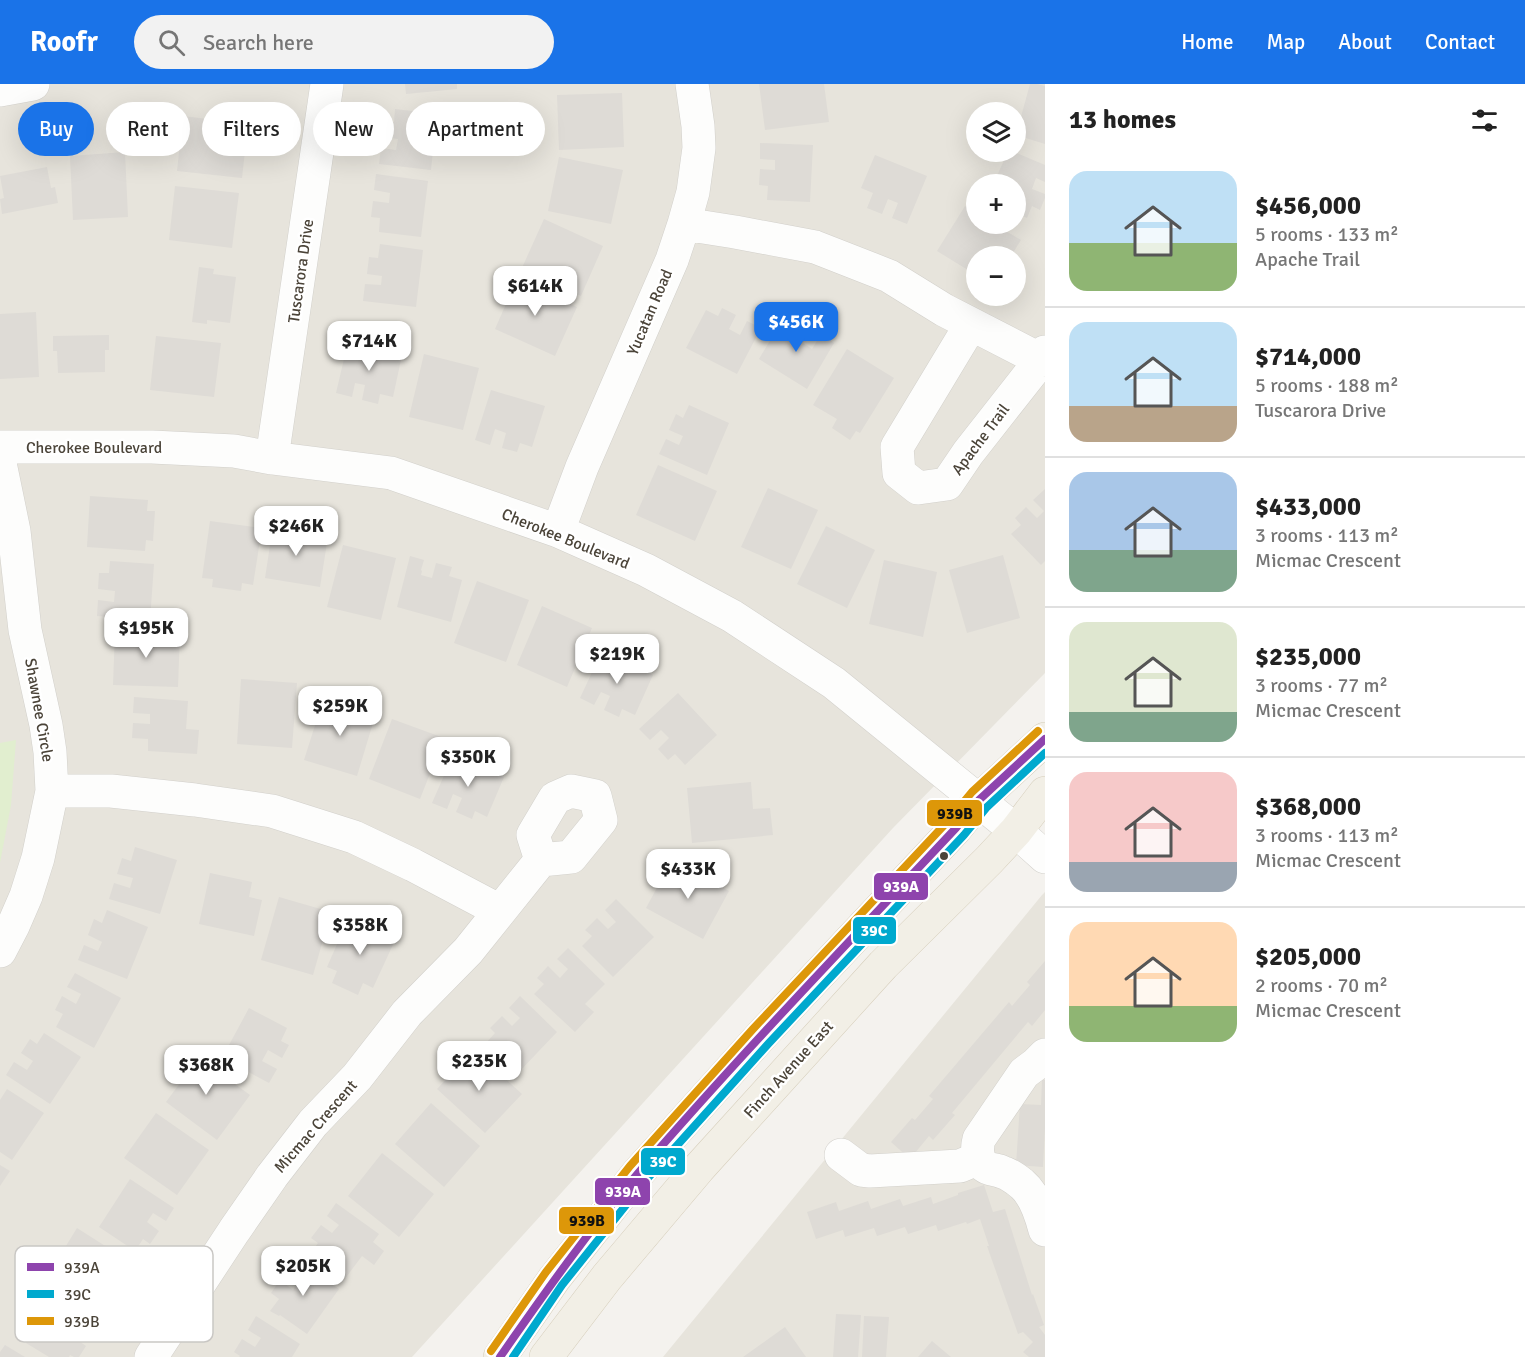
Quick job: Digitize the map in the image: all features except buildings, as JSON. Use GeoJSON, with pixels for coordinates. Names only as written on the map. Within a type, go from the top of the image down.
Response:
{"type":"FeatureCollection","features":[{"type":"Feature","properties":{"kind":"main road"},"geometry":{"type":"LineString","coordinates":[[500,1357],[554,1279],[638,1173],[760,1036],[956,828],[979,800],[1045,739]]}},
{"type":"Feature","properties":{"kind":"main road","name":"Finch Avenue East"},"geometry":{"type":"LineString","coordinates":[[546,1357],[607,1277],[699,1168],[883,965],[1016,831],[1045,793]]}},
{"type":"Feature","properties":{"kind":"street"},"geometry":{"type":"LineString","coordinates":[[0,90],[33,84]]}},
{"type":"Feature","properties":{"kind":"street","name":"Tuscarora Drive"},"geometry":{"type":"LineString","coordinates":[[272,458],[327,84]]}},
{"type":"Feature","properties":{"kind":"street","name":"Yucatan Road"},"geometry":{"type":"LineString","coordinates":[[558,531],[582,467],[672,260],[684,224],[693,192],[699,148],[692,84]]}},
{"type":"Feature","properties":{"kind":"street","name":"Apache Trail"},"geometry":{"type":"LineString","coordinates":[[684,224],[815,247],[889,276],[944,310],[1043,356],[946,484],[918,488],[899,473],[897,447],[964,336],[975,326]]}},
{"type":"Feature","properties":{"kind":"street","name":"Cherokee Boulevard"},"geometry":{"type":"LineString","coordinates":[[0,447],[153,447],[234,451],[391,473],[558,531],[646,570],[741,622],[834,683],[979,800],[1045,857]]}},
{"type":"Feature","properties":{"kind":"street","name":"Shawnee Circle"},"geometry":{"type":"LineString","coordinates":[[0,463],[14,531],[25,630],[46,725],[52,791],[38,858],[22,906],[0,951]]}},
{"type":"Feature","properties":{"kind":"street"},"geometry":{"type":"LineString","coordinates":[[52,791],[111,791],[272,811],[354,837],[500,911]]}},
{"type":"Feature","properties":{"kind":"street","name":"Micmac Crescent"},"geometry":{"type":"LineString","coordinates":[[213,1262],[272,1176],[313,1123],[357,1077],[407,1013],[468,951],[541,860]]}},
{"type":"Feature","properties":{"kind":"street"},"geometry":{"type":"LineString","coordinates":[[1045,1054],[1024,1073],[979,1139],[977,1146],[979,1158],[984,1165],[1005,1173],[1023,1185],[1032,1196],[1045,1230]]}},
{"type":"Feature","properties":{"kind":"street"},"geometry":{"type":"LineString","coordinates":[[841,1155],[861,1170],[870,1171],[960,1166],[979,1158]]}},
{"type":"Feature","properties":{"kind":"street","name":"Micmac Crescent"},"geometry":{"type":"LineString","coordinates":[[151,1357],[161,1342]]}},
{"type":"Feature","properties":{"kind":"shaded area"},"geometry":{"type":"Polygon","coordinates":[[[0,84],[1045,84],[1045,673],[893,828],[412,1357],[0,1357],[0,84]]]}},
{"type":"Feature","properties":{"kind":"shaded area"},"geometry":{"type":"Polygon","coordinates":[[[1045,892],[1045,1357],[663,1357],[1042,895],[1045,892]]]}},
{"type":"Feature","properties":{"kind":"green space"},"geometry":{"type":"Polygon","coordinates":[[[16,740],[11,805],[0,863],[0,743],[16,740]]]}},
{"type":"Feature","properties":{"kind":"transit line","name":"939B"},"geometry":{"type":"LineString","coordinates":[[491,1351],[546,1272],[630,1166],[753,1029],[948,821],[972,792],[1038,731]]}},
{"type":"Feature","properties":{"kind":"transit line","name":"939A"},"geometry":{"type":"LineString","coordinates":[[500,1357],[550,1286],[639,1172],[717,1084],[956,828],[979,800],[1045,739]]}},
{"type":"Feature","properties":{"kind":"transit line","name":"39C"},"geometry":{"type":"LineString","coordinates":[[513,1357],[562,1285],[646,1180],[769,1043],[964,835],[987,807],[1045,753]]}}]}
